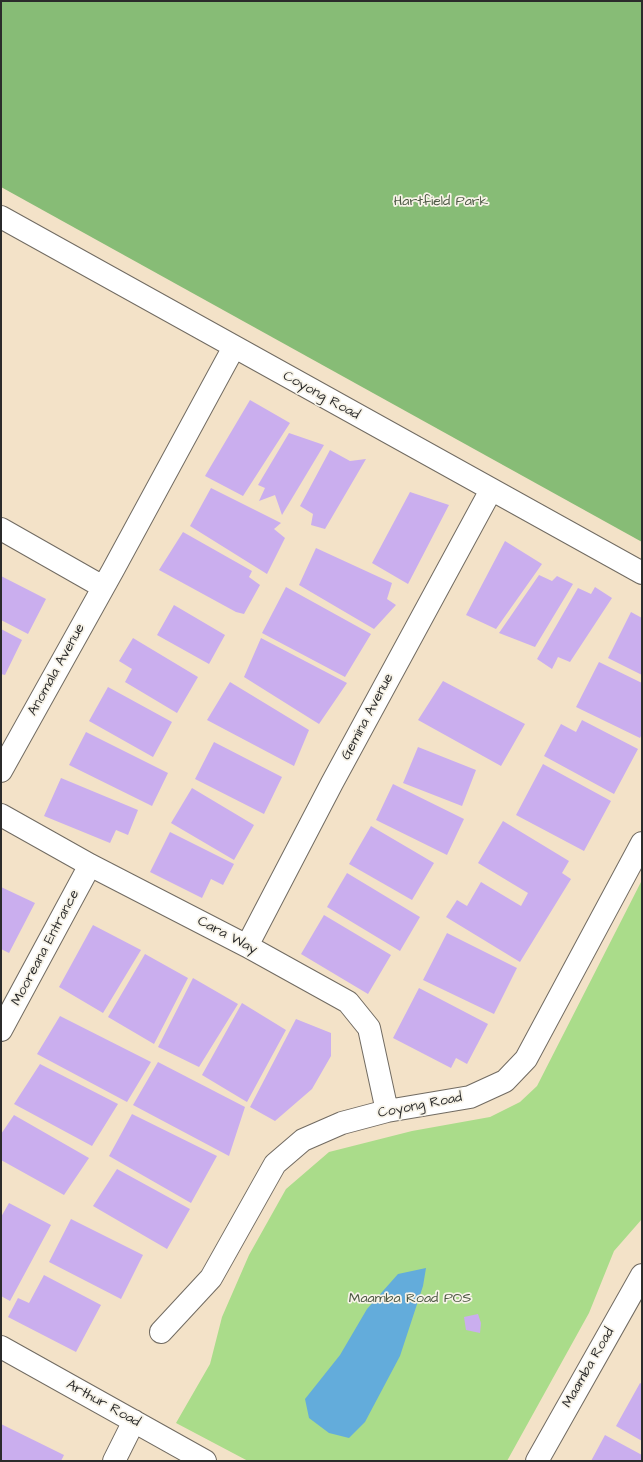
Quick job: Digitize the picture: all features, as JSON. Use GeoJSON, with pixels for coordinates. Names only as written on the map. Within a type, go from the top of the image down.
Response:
{"type":"FeatureCollection","features":[{"type":"Feature","properties":{"kind":"street","name":"Coyong Road"},"geometry":{"type":"LineString","coordinates":[[1,217],[642,573]]}},
{"type":"Feature","properties":{"kind":"street","name":"Anomala Avenue"},"geometry":{"type":"LineString","coordinates":[[1,771],[108,579],[234,347]]}},
{"type":"Feature","properties":{"kind":"street","name":"Gemina Avenue"},"geometry":{"type":"LineString","coordinates":[[247,946],[332,783],[491,490]]}},
{"type":"Feature","properties":{"kind":"street"},"geometry":{"type":"LineString","coordinates":[[1,529],[108,579]]}},
{"type":"Feature","properties":{"kind":"street","name":"Cara Way"},"geometry":{"type":"LineString","coordinates":[[1,815],[90,865],[247,946],[348,1002],[369,1028],[387,1111]]}},
{"type":"Feature","properties":{"kind":"street","name":"Coyong Road"},"geometry":{"type":"LineString","coordinates":[[161,1332],[211,1278],[275,1164],[303,1140],[342,1122],[387,1111],[470,1097],[505,1081],[526,1059],[642,843]]}},
{"type":"Feature","properties":{"kind":"street","name":"Mooreana Entrance"},"geometry":{"type":"LineString","coordinates":[[1,1030],[90,865]]}},
{"type":"Feature","properties":{"kind":"street","name":"Maamba Road"},"geometry":{"type":"LineString","coordinates":[[537,1461],[642,1275]]}},
{"type":"Feature","properties":{"kind":"street","name":"Arthur Road"},"geometry":{"type":"LineString","coordinates":[[1,1347],[205,1461]]}},
{"type":"Feature","properties":{"kind":"street"},"geometry":{"type":"LineString","coordinates":[[114,1461],[134,1421]]}},
{"type":"Feature","properties":{"kind":"green space","name":"Hartfield Park"},"geometry":{"type":"Polygon","coordinates":[[[1,1],[642,1],[642,542],[1,187],[1,1]]]}},
{"type":"Feature","properties":{"kind":"green space","name":"Maamba Road POS"},"geometry":{"type":"Polygon","coordinates":[[[642,880],[642,1219],[614,1251],[589,1313],[507,1461],[248,1461],[176,1423],[210,1364],[222,1317],[249,1255],[286,1189],[329,1152],[412,1131],[490,1117],[520,1102],[537,1086],[642,880]]]}},
{"type":"Feature","properties":{"kind":"water"},"geometry":{"type":"Polygon","coordinates":[[[426,1268],[423,1286],[400,1356],[365,1422],[349,1438],[329,1433],[309,1418],[305,1399],[340,1355],[367,1309],[398,1274],[426,1268]]]}},
{"type":"Feature","properties":{"kind":"building"},"geometry":{"type":"Polygon","coordinates":[[[250,400],[290,423],[243,496],[205,476],[250,400]]]}},
{"type":"Feature","properties":{"kind":"building"},"geometry":{"type":"Polygon","coordinates":[[[289,433],[324,445],[282,515],[275,495],[259,501],[265,488],[258,485],[289,433]]]}},
{"type":"Feature","properties":{"kind":"building"},"geometry":{"type":"Polygon","coordinates":[[[330,450],[350,461],[366,459],[325,529],[311,525],[313,514],[300,506],[330,450]]]}},
{"type":"Feature","properties":{"kind":"building"},"geometry":{"type":"Polygon","coordinates":[[[211,488],[281,523],[274,529],[285,538],[267,574],[190,526],[211,488]]]}},
{"type":"Feature","properties":{"kind":"building"},"geometry":{"type":"Polygon","coordinates":[[[410,492],[449,505],[408,584],[372,563],[410,492]]]}},
{"type":"Feature","properties":{"kind":"building"},"geometry":{"type":"Polygon","coordinates":[[[183,532],[252,571],[249,577],[260,585],[244,614],[236,612],[159,570],[183,532]]]}},
{"type":"Feature","properties":{"kind":"building"},"geometry":{"type":"Polygon","coordinates":[[[505,541],[542,564],[496,629],[466,615],[505,541]]]}},
{"type":"Feature","properties":{"kind":"building"},"geometry":{"type":"Polygon","coordinates":[[[316,548],[392,583],[387,599],[396,605],[374,629],[299,585],[316,548]]]}},
{"type":"Feature","properties":{"kind":"building"},"geometry":{"type":"Polygon","coordinates":[[[539,575],[552,581],[557,576],[573,584],[535,647],[499,633],[539,575]]]}},
{"type":"Feature","properties":{"kind":"building"},"geometry":{"type":"Polygon","coordinates":[[[1,576],[46,599],[28,634],[1,620],[1,576]]]}},
{"type":"Feature","properties":{"kind":"building"},"geometry":{"type":"Polygon","coordinates":[[[286,587],[371,634],[345,677],[262,633],[286,587]]]}},
{"type":"Feature","properties":{"kind":"building"},"geometry":{"type":"Polygon","coordinates":[[[595,587],[612,598],[570,662],[558,657],[552,669],[537,659],[578,588],[591,594],[595,587]]]}},
{"type":"Feature","properties":{"kind":"building"},"geometry":{"type":"Polygon","coordinates":[[[174,605],[225,635],[209,664],[157,635],[174,605]]]}},
{"type":"Feature","properties":{"kind":"building"},"geometry":{"type":"Polygon","coordinates":[[[631,612],[642,618],[642,675],[608,658],[631,612]]]}},
{"type":"Feature","properties":{"kind":"building"},"geometry":{"type":"Polygon","coordinates":[[[1,629],[22,640],[5,675],[1,674],[1,629]]]}},
{"type":"Feature","properties":{"kind":"building"},"geometry":{"type":"Polygon","coordinates":[[[133,638],[198,677],[177,713],[125,682],[132,669],[119,661],[133,638]]]}},
{"type":"Feature","properties":{"kind":"building"},"geometry":{"type":"Polygon","coordinates":[[[261,638],[347,683],[319,724],[244,677],[261,638]]]}},
{"type":"Feature","properties":{"kind":"building"},"geometry":{"type":"Polygon","coordinates":[[[599,662],[642,683],[642,734],[640,738],[576,707],[599,662]]]}},
{"type":"Feature","properties":{"kind":"building"},"geometry":{"type":"Polygon","coordinates":[[[443,681],[525,724],[501,766],[418,720],[443,681]]]}},
{"type":"Feature","properties":{"kind":"building"},"geometry":{"type":"Polygon","coordinates":[[[230,682],[309,730],[294,766],[207,720],[230,682]]]}},
{"type":"Feature","properties":{"kind":"building"},"geometry":{"type":"Polygon","coordinates":[[[108,687],[172,722],[153,757],[89,721],[108,687]]]}},
{"type":"Feature","properties":{"kind":"building"},"geometry":{"type":"Polygon","coordinates":[[[582,720],[638,749],[614,794],[544,756],[561,724],[576,732],[582,720]]]}},
{"type":"Feature","properties":{"kind":"building"},"geometry":{"type":"Polygon","coordinates":[[[86,732],[168,773],[152,806],[69,765],[86,732]]]}},
{"type":"Feature","properties":{"kind":"building"},"geometry":{"type":"Polygon","coordinates":[[[214,742],[282,777],[264,814],[195,779],[214,742]]]}},
{"type":"Feature","properties":{"kind":"building"},"geometry":{"type":"Polygon","coordinates":[[[418,747],[476,770],[462,806],[403,783],[418,747]]]}},
{"type":"Feature","properties":{"kind":"building"},"geometry":{"type":"Polygon","coordinates":[[[543,764],[611,801],[584,851],[516,815],[543,764]]]}},
{"type":"Feature","properties":{"kind":"building"},"geometry":{"type":"Polygon","coordinates":[[[61,778],[138,810],[128,835],[116,830],[110,843],[44,816],[61,778]]]}},
{"type":"Feature","properties":{"kind":"building"},"geometry":{"type":"Polygon","coordinates":[[[393,784],[464,819],[447,855],[376,820],[393,784]]]}},
{"type":"Feature","properties":{"kind":"building"},"geometry":{"type":"Polygon","coordinates":[[[192,788],[254,825],[234,860],[171,823],[192,788]]]}},
{"type":"Feature","properties":{"kind":"building"},"geometry":{"type":"Polygon","coordinates":[[[503,821],[569,861],[562,873],[571,879],[520,962],[446,917],[457,900],[467,906],[481,882],[521,906],[528,893],[478,863],[503,821]]]}},
{"type":"Feature","properties":{"kind":"building"},"geometry":{"type":"Polygon","coordinates":[[[371,826],[434,863],[412,900],[349,864],[371,826]]]}},
{"type":"Feature","properties":{"kind":"building"},"geometry":{"type":"Polygon","coordinates":[[[170,832],[234,864],[223,885],[211,879],[202,898],[150,872],[170,832]]]}},
{"type":"Feature","properties":{"kind":"building"},"geometry":{"type":"Polygon","coordinates":[[[347,873],[420,917],[400,951],[327,907],[347,873]]]}},
{"type":"Feature","properties":{"kind":"building"},"geometry":{"type":"Polygon","coordinates":[[[1,887],[35,903],[9,953],[1,949],[1,887]]]}},
{"type":"Feature","properties":{"kind":"building"},"geometry":{"type":"Polygon","coordinates":[[[324,915],[391,955],[368,994],[301,954],[324,915]]]}},
{"type":"Feature","properties":{"kind":"building"},"geometry":{"type":"Polygon","coordinates":[[[93,925],[141,950],[103,1013],[59,987],[93,925]]]}},
{"type":"Feature","properties":{"kind":"building"},"geometry":{"type":"Polygon","coordinates":[[[447,933],[517,968],[494,1014],[423,980],[447,933]]]}},
{"type":"Feature","properties":{"kind":"building"},"geometry":{"type":"Polygon","coordinates":[[[145,954],[188,978],[154,1044],[108,1017],[145,954]]]}},
{"type":"Feature","properties":{"kind":"building"},"geometry":{"type":"Polygon","coordinates":[[[193,978],[238,1004],[199,1067],[158,1047],[193,978]]]}},
{"type":"Feature","properties":{"kind":"building"},"geometry":{"type":"Polygon","coordinates":[[[419,988],[488,1024],[467,1064],[456,1058],[451,1068],[393,1038],[419,988]]]}},
{"type":"Feature","properties":{"kind":"building"},"geometry":{"type":"Polygon","coordinates":[[[242,1003],[286,1030],[247,1102],[202,1075],[242,1003]]]}},
{"type":"Feature","properties":{"kind":"building"},"geometry":{"type":"Polygon","coordinates":[[[60,1016],[151,1062],[127,1102],[37,1054],[60,1016]]]}},
{"type":"Feature","properties":{"kind":"building"},"geometry":{"type":"Polygon","coordinates":[[[296,1019],[331,1033],[331,1056],[312,1089],[275,1121],[250,1107],[296,1019]]]}},
{"type":"Feature","properties":{"kind":"building"},"geometry":{"type":"Polygon","coordinates":[[[158,1062],[245,1107],[229,1156],[133,1105],[158,1062]]]}},
{"type":"Feature","properties":{"kind":"building"},"geometry":{"type":"Polygon","coordinates":[[[40,1064],[118,1104],[92,1146],[14,1104],[40,1064]]]}},
{"type":"Feature","properties":{"kind":"building"},"geometry":{"type":"Polygon","coordinates":[[[132,1114],[217,1156],[191,1203],[109,1156],[132,1114]]]}},
{"type":"Feature","properties":{"kind":"building"},"geometry":{"type":"Polygon","coordinates":[[[14,1115],[89,1158],[64,1195],[1,1160],[1,1134],[14,1115]]]}},
{"type":"Feature","properties":{"kind":"building"},"geometry":{"type":"Polygon","coordinates":[[[117,1169],[190,1209],[167,1249],[93,1206],[117,1169]]]}},
{"type":"Feature","properties":{"kind":"building"},"geometry":{"type":"Polygon","coordinates":[[[9,1203],[51,1225],[10,1301],[1,1296],[1,1217],[9,1203]]]}},
{"type":"Feature","properties":{"kind":"building"},"geometry":{"type":"Polygon","coordinates":[[[71,1219],[143,1255],[121,1299],[49,1262],[71,1219]]]}},
{"type":"Feature","properties":{"kind":"building"},"geometry":{"type":"Polygon","coordinates":[[[44,1275],[101,1305],[76,1352],[8,1317],[18,1298],[29,1303],[44,1275]]]}},
{"type":"Feature","properties":{"kind":"building"},"geometry":{"type":"Polygon","coordinates":[[[478,1314],[481,1323],[480,1333],[466,1330],[464,1317],[478,1314]]]}},
{"type":"Feature","properties":{"kind":"building"},"geometry":{"type":"Polygon","coordinates":[[[640,1383],[642,1384],[642,1441],[616,1426],[640,1383]]]}},
{"type":"Feature","properties":{"kind":"building"},"geometry":{"type":"Polygon","coordinates":[[[1,1424],[64,1455],[61,1461],[1,1461],[1,1424]]]}},
{"type":"Feature","properties":{"kind":"building"},"geometry":{"type":"Polygon","coordinates":[[[605,1435],[642,1455],[642,1461],[591,1461],[605,1435]]]}}]}
